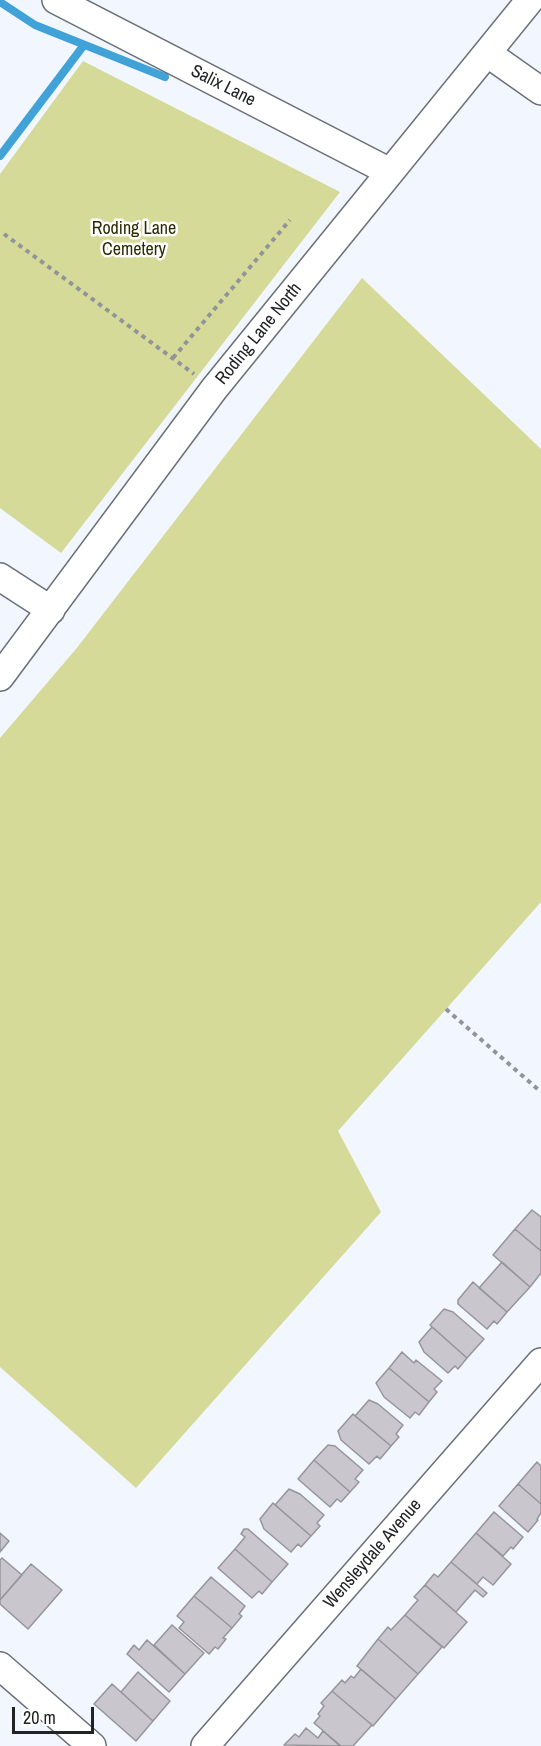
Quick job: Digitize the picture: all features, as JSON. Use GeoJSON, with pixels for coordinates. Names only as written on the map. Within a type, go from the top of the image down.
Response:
{"type":"FeatureCollection","features":[{"type":"Feature","properties":{"kind":"street","name":"Salix Lane"},"geometry":{"type":"LineString","coordinates":[[56,0],[390,172]]}},
{"type":"Feature","properties":{"kind":"street","name":"Roding Lane North"},"geometry":{"type":"LineString","coordinates":[[0,677],[214,389],[530,0]]}},
{"type":"Feature","properties":{"kind":"street"},"geometry":{"type":"LineString","coordinates":[[487,53],[541,91]]}},
{"type":"Feature","properties":{"kind":"street"},"geometry":{"type":"LineString","coordinates":[[0,578],[51,610]]}},
{"type":"Feature","properties":{"kind":"street","name":"Wensleydale Avenue"},"geometry":{"type":"LineString","coordinates":[[205,1746],[541,1362]]}},
{"type":"Feature","properties":{"kind":"street"},"geometry":{"type":"LineString","coordinates":[[0,1666],[92,1746]]}},
{"type":"Feature","properties":{"kind":"path"},"geometry":{"type":"LineString","coordinates":[[173,358],[290,220]]}},
{"type":"Feature","properties":{"kind":"path"},"geometry":{"type":"LineString","coordinates":[[4,234],[214,389]]}},
{"type":"Feature","properties":{"kind":"path"},"geometry":{"type":"LineString","coordinates":[[446,1009],[541,1092]]}},
{"type":"Feature","properties":{"kind":"green space","name":"Roding Lane Cemetery"},"geometry":{"type":"Polygon","coordinates":[[[83,61],[340,192],[61,553],[0,508],[0,174],[83,61]]]}},
{"type":"Feature","properties":{"kind":"green space"},"geometry":{"type":"Polygon","coordinates":[[[362,278],[541,449],[541,902],[338,1131],[381,1212],[136,1488],[0,1367],[0,738],[76,649],[362,278]]]}},
{"type":"Feature","properties":{"kind":"building"},"geometry":{"type":"Polygon","coordinates":[[[532,1210],[541,1217],[541,1251],[515,1229],[532,1210]]]}},
{"type":"Feature","properties":{"kind":"building"},"geometry":{"type":"Polygon","coordinates":[[[515,1229],[541,1251],[541,1273],[530,1287],[493,1255],[515,1229]]]}},
{"type":"Feature","properties":{"kind":"building"},"geometry":{"type":"Polygon","coordinates":[[[502,1262],[530,1287],[507,1312],[479,1288],[502,1262]]]}},
{"type":"Feature","properties":{"kind":"building"},"geometry":{"type":"Polygon","coordinates":[[[473,1282],[507,1312],[497,1324],[494,1321],[487,1329],[458,1304],[458,1300],[473,1282]]]}},
{"type":"Feature","properties":{"kind":"building"},"geometry":{"type":"Polygon","coordinates":[[[444,1309],[453,1312],[484,1339],[467,1358],[430,1325],[444,1309]]]}},
{"type":"Feature","properties":{"kind":"building"},"geometry":{"type":"Polygon","coordinates":[[[432,1327],[467,1358],[458,1369],[455,1366],[448,1373],[424,1352],[419,1342],[432,1327]]]}},
{"type":"Feature","properties":{"kind":"building"},"geometry":{"type":"Polygon","coordinates":[[[402,1352],[414,1363],[416,1360],[442,1381],[434,1389],[437,1392],[429,1402],[389,1368],[402,1352]]]}},
{"type":"Feature","properties":{"kind":"building"},"geometry":{"type":"Polygon","coordinates":[[[389,1368],[429,1402],[419,1415],[415,1412],[410,1418],[384,1397],[376,1383],[389,1368]]]}},
{"type":"Feature","properties":{"kind":"building"},"geometry":{"type":"Polygon","coordinates":[[[369,1400],[378,1404],[403,1425],[396,1434],[399,1437],[391,1446],[355,1416],[369,1400]]]}},
{"type":"Feature","properties":{"kind":"building"},"geometry":{"type":"Polygon","coordinates":[[[353,1414],[391,1446],[380,1459],[377,1456],[369,1464],[341,1440],[338,1431],[353,1414]]]}},
{"type":"Feature","properties":{"kind":"building"},"geometry":{"type":"Polygon","coordinates":[[[328,1445],[335,1446],[363,1470],[355,1479],[359,1482],[350,1492],[314,1460],[328,1445]]]}},
{"type":"Feature","properties":{"kind":"building"},"geometry":{"type":"Polygon","coordinates":[[[314,1460],[350,1492],[341,1502],[337,1499],[330,1507],[298,1479],[314,1460]]]}},
{"type":"Feature","properties":{"kind":"building"},"geometry":{"type":"Polygon","coordinates":[[[537,1462],[541,1466],[541,1504],[518,1484],[537,1462]]]}},
{"type":"Feature","properties":{"kind":"building"},"geometry":{"type":"Polygon","coordinates":[[[518,1484],[541,1504],[538,1520],[528,1532],[499,1506],[518,1484]]]}},
{"type":"Feature","properties":{"kind":"building"},"geometry":{"type":"Polygon","coordinates":[[[289,1489],[300,1494],[324,1515],[317,1523],[320,1526],[311,1536],[275,1505],[289,1489]]]}},
{"type":"Feature","properties":{"kind":"building"},"geometry":{"type":"Polygon","coordinates":[[[273,1503],[311,1536],[301,1547],[298,1544],[291,1552],[264,1529],[260,1519],[273,1503]]]}},
{"type":"Feature","properties":{"kind":"building"},"geometry":{"type":"Polygon","coordinates":[[[494,1512],[523,1537],[513,1549],[511,1547],[503,1556],[476,1533],[494,1512]]]}},
{"type":"Feature","properties":{"kind":"building"},"geometry":{"type":"Polygon","coordinates":[[[244,1529],[248,1529],[288,1564],[272,1582],[235,1549],[245,1537],[241,1534],[244,1529]]]}},
{"type":"Feature","properties":{"kind":"building"},"geometry":{"type":"Polygon","coordinates":[[[0,1533],[9,1541],[0,1552],[0,1533]]]}},
{"type":"Feature","properties":{"kind":"building"},"geometry":{"type":"Polygon","coordinates":[[[476,1533],[511,1564],[493,1585],[483,1577],[477,1584],[451,1562],[476,1533]]]}},
{"type":"Feature","properties":{"kind":"building"},"geometry":{"type":"Polygon","coordinates":[[[235,1549],[272,1582],[262,1594],[259,1591],[252,1598],[218,1568],[235,1549]]]}},
{"type":"Feature","properties":{"kind":"building"},"geometry":{"type":"Polygon","coordinates":[[[2,1558],[22,1575],[0,1600],[0,1560],[2,1558]]]}},
{"type":"Feature","properties":{"kind":"building"},"geometry":{"type":"Polygon","coordinates":[[[451,1562],[487,1593],[483,1597],[475,1590],[456,1612],[425,1585],[434,1574],[438,1577],[451,1562]]]}},
{"type":"Feature","properties":{"kind":"building"},"geometry":{"type":"Polygon","coordinates":[[[31,1564],[62,1590],[28,1629],[0,1604],[0,1600],[31,1564]]]}},
{"type":"Feature","properties":{"kind":"building"},"geometry":{"type":"Polygon","coordinates":[[[211,1577],[245,1606],[239,1614],[242,1616],[232,1628],[194,1596],[211,1577]]]}},
{"type":"Feature","properties":{"kind":"building"},"geometry":{"type":"Polygon","coordinates":[[[425,1585],[467,1622],[444,1648],[405,1615],[418,1600],[414,1597],[425,1585]]]}},
{"type":"Feature","properties":{"kind":"building"},"geometry":{"type":"Polygon","coordinates":[[[194,1596],[232,1628],[223,1638],[226,1639],[218,1649],[215,1647],[209,1654],[179,1628],[184,1622],[177,1616],[194,1596]]]}},
{"type":"Feature","properties":{"kind":"building"},"geometry":{"type":"Polygon","coordinates":[[[405,1615],[442,1647],[418,1674],[378,1639],[388,1627],[391,1630],[405,1615]]]}},
{"type":"Feature","properties":{"kind":"building"},"geometry":{"type":"Polygon","coordinates":[[[172,1625],[204,1653],[185,1674],[154,1645],[172,1625]]]}},
{"type":"Feature","properties":{"kind":"building"},"geometry":{"type":"Polygon","coordinates":[[[378,1639],[418,1674],[396,1699],[357,1666],[378,1639]]]}},
{"type":"Feature","properties":{"kind":"building"},"geometry":{"type":"Polygon","coordinates":[[[147,1640],[185,1674],[169,1692],[127,1654],[134,1645],[139,1650],[147,1640]]]}},
{"type":"Feature","properties":{"kind":"building"},"geometry":{"type":"Polygon","coordinates":[[[361,1669],[396,1699],[373,1726],[332,1691],[342,1680],[345,1683],[351,1676],[354,1678],[361,1669]]]}},
{"type":"Feature","properties":{"kind":"building"},"geometry":{"type":"Polygon","coordinates":[[[138,1672],[170,1701],[153,1721],[121,1692],[138,1672]]]}},
{"type":"Feature","properties":{"kind":"building"},"geometry":{"type":"Polygon","coordinates":[[[112,1684],[153,1721],[136,1741],[94,1704],[112,1684]]]}},
{"type":"Feature","properties":{"kind":"building"},"geometry":{"type":"Polygon","coordinates":[[[332,1691],[372,1725],[353,1746],[341,1746],[314,1723],[324,1706],[321,1703],[332,1691]]]}},
{"type":"Feature","properties":{"kind":"building"},"geometry":{"type":"Polygon","coordinates":[[[306,1728],[318,1738],[323,1731],[340,1746],[284,1745],[295,1734],[299,1737],[306,1728]]]}},
{"type":"Feature","properties":{"kind":"waterway"},"geometry":{"type":"LineString","coordinates":[[0,2],[35,25],[165,77]]}},
{"type":"Feature","properties":{"kind":"waterway"},"geometry":{"type":"LineString","coordinates":[[0,156],[84,45]]}}]}
